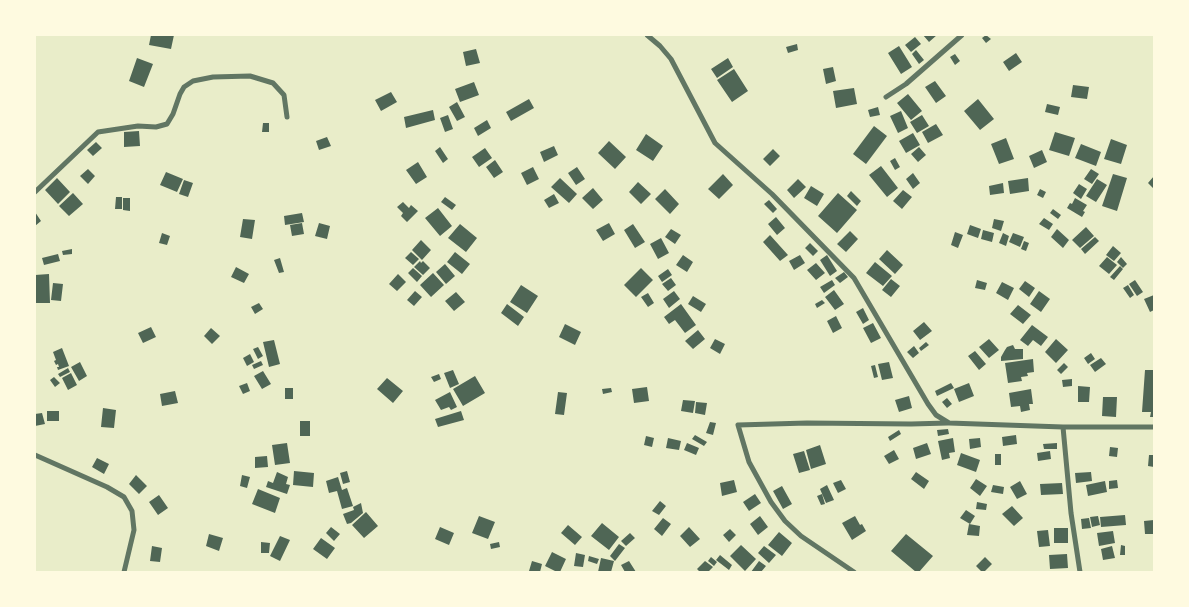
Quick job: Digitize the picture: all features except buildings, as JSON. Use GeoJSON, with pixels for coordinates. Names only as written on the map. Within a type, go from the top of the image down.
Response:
{"type":"FeatureCollection","features":[{"type":"Feature","properties":{"kind":"street"},"geometry":{"type":"LineString","coordinates":[[647,35],[671,59],[715,143],[772,194],[854,278],[928,404],[936,415],[949,422]]}},
{"type":"Feature","properties":{"kind":"street"},"geometry":{"type":"LineString","coordinates":[[886,97],[906,84],[962,35]]}},
{"type":"Feature","properties":{"kind":"street"},"geometry":{"type":"LineString","coordinates":[[35,192],[98,132],[138,126],[156,127],[167,124],[174,114],[184,87],[193,81],[213,77],[250,76],[273,83],[284,95],[287,116]]}},
{"type":"Feature","properties":{"kind":"street"},"geometry":{"type":"LineString","coordinates":[[854,572],[801,536],[784,521],[770,502],[749,462],[738,424],[911,424],[949,422],[1063,427],[1154,427]]}},
{"type":"Feature","properties":{"kind":"street"},"geometry":{"type":"LineString","coordinates":[[1063,427],[1070,513],[1080,572]]}},
{"type":"Feature","properties":{"kind":"street"},"geometry":{"type":"LineString","coordinates":[[35,455],[107,487],[124,498],[132,512],[134,530],[124,572]]}}]}
